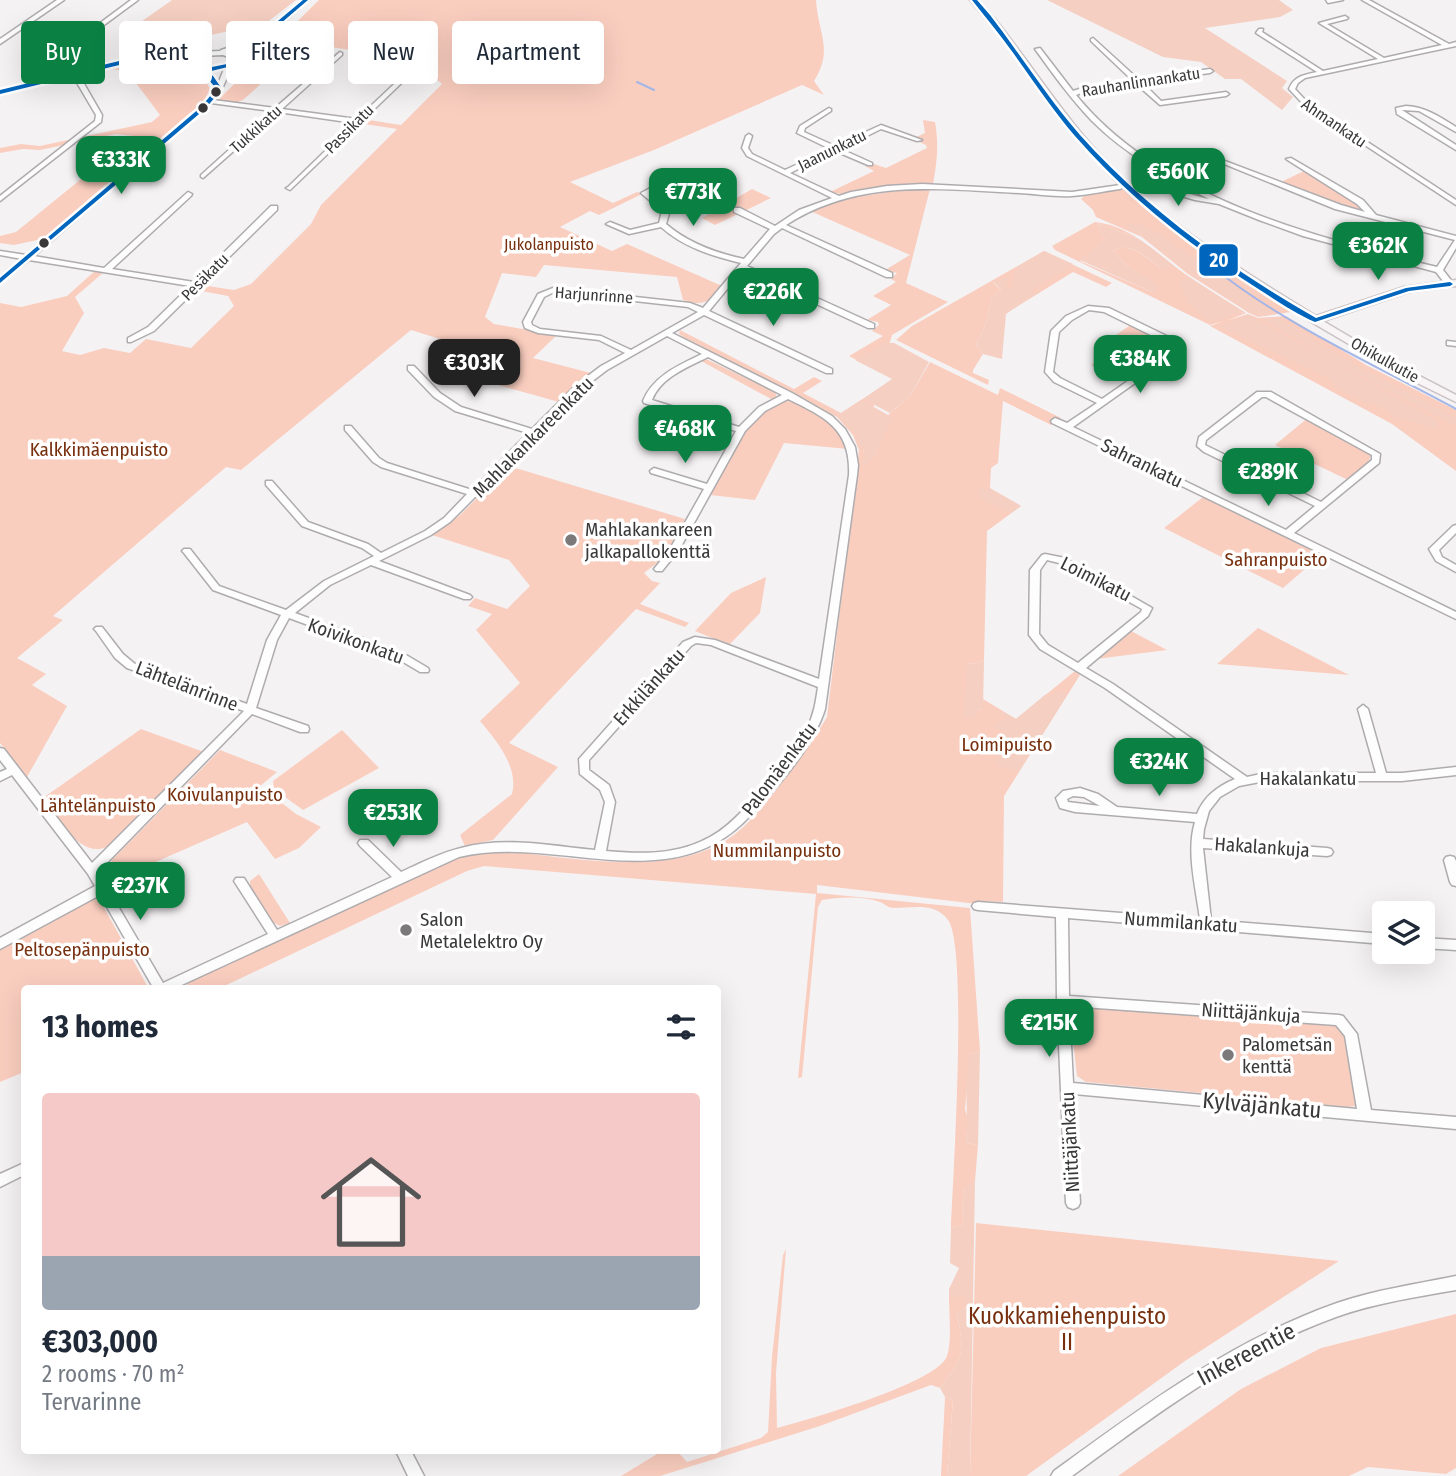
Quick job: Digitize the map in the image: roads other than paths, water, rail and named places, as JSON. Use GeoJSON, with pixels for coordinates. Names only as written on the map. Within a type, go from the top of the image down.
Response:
{"type":"FeatureCollection","features":[{"type":"Feature","properties":{"kind":"main road","name":"Ohikulkutie"},"geometry":{"type":"LineString","coordinates":[[974,0],[1005,34],[1055,108],[1077,135],[1131,191],[1242,274],[1315,320],[1456,399]]}},
{"type":"Feature","properties":{"kind":"main road"},"geometry":{"type":"LineString","coordinates":[[1315,320],[1408,289],[1453,283]]}},
{"type":"Feature","properties":{"kind":"street"},"geometry":{"type":"LineString","coordinates":[[0,42],[61,0]]}},
{"type":"Feature","properties":{"kind":"street"},"geometry":{"type":"LineString","coordinates":[[105,22],[135,0]]}},
{"type":"Feature","properties":{"kind":"street"},"geometry":{"type":"LineString","coordinates":[[281,21],[306,0]]}},
{"type":"Feature","properties":{"kind":"street"},"geometry":{"type":"LineString","coordinates":[[1328,1],[1340,0]]}},
{"type":"Feature","properties":{"kind":"street"},"geometry":{"type":"LineString","coordinates":[[1366,0],[1448,46]]}},
{"type":"Feature","properties":{"kind":"street"},"geometry":{"type":"LineString","coordinates":[[1345,18],[1322,23],[1384,60]]}},
{"type":"Feature","properties":{"kind":"street"},"geometry":{"type":"LineString","coordinates":[[1261,30],[1259,33],[1321,72]]}},
{"type":"Feature","properties":{"kind":"street"},"geometry":{"type":"LineString","coordinates":[[1093,40],[1160,103],[1226,94]]}},
{"type":"Feature","properties":{"kind":"street","name":"Ahmankatu"},"geometry":{"type":"LineString","coordinates":[[1456,44],[1321,72],[1296,80],[1292,87],[1293,93],[1456,203]]}},
{"type":"Feature","properties":{"kind":"street"},"geometry":{"type":"LineString","coordinates":[[1038,49],[1085,110],[1119,141],[1180,180],[1223,202],[1335,244],[1439,270],[1453,283]]}},
{"type":"Feature","properties":{"kind":"street"},"geometry":{"type":"LineString","coordinates":[[212,53],[226,50]]}},
{"type":"Feature","properties":{"kind":"street"},"geometry":{"type":"LineString","coordinates":[[220,52],[226,53]]}},
{"type":"Feature","properties":{"kind":"street","name":"Tukkikatu"},"geometry":{"type":"LineString","coordinates":[[203,176],[340,54]]}},
{"type":"Feature","properties":{"kind":"street","name":"Rauhanlinnankatu"},"geometry":{"type":"LineString","coordinates":[[1072,94],[1088,88],[1210,71]]}},
{"type":"Feature","properties":{"kind":"street"},"geometry":{"type":"LineString","coordinates":[[0,281],[209,101],[219,89],[226,72]]}},
{"type":"Feature","properties":{"kind":"street"},"geometry":{"type":"LineString","coordinates":[[212,80],[219,89]]}},
{"type":"Feature","properties":{"kind":"street"},"geometry":{"type":"LineString","coordinates":[[0,92],[31,84]]}},
{"type":"Feature","properties":{"kind":"street"},"geometry":{"type":"LineString","coordinates":[[0,199],[98,122],[99,115],[81,84]]}},
{"type":"Feature","properties":{"kind":"street","name":"Passikatu"},"geometry":{"type":"LineString","coordinates":[[290,188],[397,84]]}},
{"type":"Feature","properties":{"kind":"street"},"geometry":{"type":"LineString","coordinates":[[209,101],[357,121]]}},
{"type":"Feature","properties":{"kind":"street"},"geometry":{"type":"LineString","coordinates":[[1456,130],[1421,108],[1409,106],[1398,109],[1398,113],[1456,148]]}},
{"type":"Feature","properties":{"kind":"street"},"geometry":{"type":"LineString","coordinates":[[829,110],[800,131],[804,136],[870,164]]}},
{"type":"Feature","properties":{"kind":"street","name":"Jaanunkatu"},"geometry":{"type":"LineString","coordinates":[[784,173],[883,126],[919,140]]}},
{"type":"Feature","properties":{"kind":"street"},"geometry":{"type":"LineString","coordinates":[[749,136],[745,148],[749,155],[837,198]]}},
{"type":"Feature","properties":{"kind":"street"},"geometry":{"type":"LineString","coordinates":[[1215,159],[1303,196],[1456,240],[1439,270]]}},
{"type":"Feature","properties":{"kind":"street"},"geometry":{"type":"LineString","coordinates":[[1289,159],[1360,202],[1375,218]]}},
{"type":"Feature","properties":{"kind":"street"},"geometry":{"type":"LineString","coordinates":[[662,224],[666,209],[645,193],[679,175]]}},
{"type":"Feature","properties":{"kind":"street"},"geometry":{"type":"LineString","coordinates":[[1132,185],[1157,186],[1190,198],[1223,202]]}},
{"type":"Feature","properties":{"kind":"street","name":"Mahlakankareenkatu"},"geometry":{"type":"LineString","coordinates":[[92,871],[250,710],[272,640],[286,615],[318,589],[437,527],[475,494],[533,432],[589,379],[705,311],[778,227],[802,212],[837,198],[868,191],[922,186],[1072,194],[1120,187]]}},
{"type":"Feature","properties":{"kind":"street"},"geometry":{"type":"LineString","coordinates":[[106,270],[188,194]]}},
{"type":"Feature","properties":{"kind":"street","name":"Pesäkatu"},"geometry":{"type":"LineString","coordinates":[[131,340],[151,329],[274,208]]}},
{"type":"Feature","properties":{"kind":"street"},"geometry":{"type":"LineString","coordinates":[[737,210],[889,275]]}},
{"type":"Feature","properties":{"kind":"street"},"geometry":{"type":"LineString","coordinates":[[610,224],[631,232],[662,224]]}},
{"type":"Feature","properties":{"kind":"street"},"geometry":{"type":"LineString","coordinates":[[662,224],[681,238],[745,265],[871,326]]}},
{"type":"Feature","properties":{"kind":"street"},"geometry":{"type":"LineString","coordinates":[[0,253],[197,285]]}},
{"type":"Feature","properties":{"kind":"street","name":"Harjunrinne"},"geometry":{"type":"LineString","coordinates":[[631,353],[604,339],[538,331],[527,323],[541,296],[553,290],[673,302],[705,311]]}},
{"type":"Feature","properties":{"kind":"street"},"geometry":{"type":"LineString","coordinates":[[1068,427],[1178,351],[1178,345],[1100,308],[1084,309],[1069,318],[1055,331],[1049,372],[1057,380],[1101,402]]}},
{"type":"Feature","properties":{"kind":"street"},"geometry":{"type":"LineString","coordinates":[[705,311],[829,372]]}},
{"type":"Feature","properties":{"kind":"street","name":"Palomäenkatu"},"geometry":{"type":"LineString","coordinates":[[169,985],[456,853],[480,847],[509,846],[600,854],[673,856],[696,850],[728,831],[753,807],[811,731],[818,717],[854,456],[852,445],[839,426],[821,412],[667,333]]}},
{"type":"Feature","properties":{"kind":"street"},"geometry":{"type":"LineString","coordinates":[[708,354],[664,380],[649,395],[647,401],[741,430]]}},
{"type":"Feature","properties":{"kind":"street"},"geometry":{"type":"LineString","coordinates":[[411,369],[437,395],[458,409],[533,432]]}},
{"type":"Feature","properties":{"kind":"street"},"geometry":{"type":"LineString","coordinates":[[1287,534],[1322,506],[1376,461],[1376,454],[1268,394],[1261,394],[1202,439],[1201,446],[1322,506]]}},
{"type":"Feature","properties":{"kind":"street"},"geometry":{"type":"LineString","coordinates":[[659,569],[674,551],[741,430],[762,409],[789,395]]}},
{"type":"Feature","properties":{"kind":"street","name":"Sahrankatu"},"geometry":{"type":"LineString","coordinates":[[1055,421],[1456,615]]}},
{"type":"Feature","properties":{"kind":"street"},"geometry":{"type":"LineString","coordinates":[[348,428],[376,460],[384,465],[475,494]]}},
{"type":"Feature","properties":{"kind":"street"},"geometry":{"type":"LineString","coordinates":[[654,471],[708,487]]}},
{"type":"Feature","properties":{"kind":"street"},"geometry":{"type":"LineString","coordinates":[[269,483],[305,524],[365,545],[377,559],[467,597]]}},
{"type":"Feature","properties":{"kind":"street"},"geometry":{"type":"LineString","coordinates":[[1456,528],[1434,549],[1438,559],[1456,569]]}},
{"type":"Feature","properties":{"kind":"street","name":"Koivikonkatu"},"geometry":{"type":"LineString","coordinates":[[187,551],[216,588],[397,654],[424,670]]}},
{"type":"Feature","properties":{"kind":"street","name":"Loimikatu"},"geometry":{"type":"LineString","coordinates":[[1079,668],[1145,614],[1147,608],[1062,560],[1045,557],[1035,570],[1034,635],[1044,647],[1242,779]]}},
{"type":"Feature","properties":{"kind":"street","name":"Lähtelänrinne"},"geometry":{"type":"LineString","coordinates":[[99,629],[119,656],[131,666],[304,729]]}},
{"type":"Feature","properties":{"kind":"street","name":"Erkkilänkatu"},"geometry":{"type":"LineString","coordinates":[[600,854],[611,805],[605,788],[584,771],[584,760],[687,644],[695,640],[712,642],[824,685]]}},
{"type":"Feature","properties":{"kind":"street"},"geometry":{"type":"LineString","coordinates":[[1363,709],[1382,777]]}},
{"type":"Feature","properties":{"kind":"street"},"geometry":{"type":"LineString","coordinates":[[0,752],[92,871],[158,985]]}},
{"type":"Feature","properties":{"kind":"street"},"geometry":{"type":"LineString","coordinates":[[0,776],[14,770]]}},
{"type":"Feature","properties":{"kind":"street","name":"Hakalankatu"},"geometry":{"type":"LineString","coordinates":[[1199,818],[1217,793],[1242,779],[1382,777],[1456,771]]}},
{"type":"Feature","properties":{"kind":"street"},"geometry":{"type":"LineString","coordinates":[[1112,809],[1199,818],[1197,843],[1206,924]]}},
{"type":"Feature","properties":{"kind":"street"},"geometry":{"type":"LineString","coordinates":[[364,843],[400,878]]}},
{"type":"Feature","properties":{"kind":"street","name":"Hakalankuja"},"geometry":{"type":"LineString","coordinates":[[1197,843],[1327,852]]}},
{"type":"Feature","properties":{"kind":"street"},"geometry":{"type":"LineString","coordinates":[[1450,860],[1456,882]]}},
{"type":"Feature","properties":{"kind":"street"},"geometry":{"type":"LineString","coordinates":[[240,881],[275,936]]}},
{"type":"Feature","properties":{"kind":"street"},"geometry":{"type":"LineString","coordinates":[[0,944],[102,888]]}},
{"type":"Feature","properties":{"kind":"street","name":"Nummilankatu"},"geometry":{"type":"LineString","coordinates":[[978,906],[1372,938]]}},
{"type":"Feature","properties":{"kind":"street","name":"Niittäjänkatu"},"geometry":{"type":"LineString","coordinates":[[1062,914],[1063,1001],[1073,1203]]}},
{"type":"Feature","properties":{"kind":"street"},"geometry":{"type":"LineString","coordinates":[[1435,944],[1456,946]]}},
{"type":"Feature","properties":{"kind":"street","name":"Niittäjänkuja"},"geometry":{"type":"LineString","coordinates":[[1063,1001],[1339,1020],[1351,1034],[1365,1115]]}},
{"type":"Feature","properties":{"kind":"street","name":"Kylväjänkatu"},"geometry":{"type":"LineString","coordinates":[[1068,1088],[1456,1123]]}},
{"type":"Feature","properties":{"kind":"street"},"geometry":{"type":"LineString","coordinates":[[0,1181],[21,1170]]}},
{"type":"Feature","properties":{"kind":"street","name":"Inkereentie"},"geometry":{"type":"LineString","coordinates":[[1059,1476],[1168,1397],[1275,1335],[1338,1309],[1456,1283]]}},
{"type":"Feature","properties":{"kind":"street"},"geometry":{"type":"LineString","coordinates":[[405,1454],[416,1476]]}},
{"type":"Feature","properties":{"kind":"waterway"},"geometry":{"type":"LineString","coordinates":[[637,82],[654,90]]}},
{"type":"Feature","properties":{"kind":"waterway"},"geometry":{"type":"LineString","coordinates":[[1215,269],[1302,327],[1456,409]]}},
{"type":"Feature","properties":{"kind":"place","name":"Mahlakankareen jalkapallokenttä"},"geometry":{"type":"Point","coordinates":[571,540]}},
{"type":"Feature","properties":{"kind":"place","name":"Salon Metalelektro Oy"},"geometry":{"type":"Point","coordinates":[406,930]}},
{"type":"Feature","properties":{"kind":"place","name":"Palometsän kenttä"},"geometry":{"type":"Point","coordinates":[1228,1055]}},
{"type":"Feature","properties":{"kind":"park label","name":"Jukolanpuisto"},"geometry":{"type":"Point","coordinates":[549,244]}},
{"type":"Feature","properties":{"kind":"park label","name":"Kalkkimäenpuisto"},"geometry":{"type":"Point","coordinates":[99,449]}},
{"type":"Feature","properties":{"kind":"park label","name":"Sahranpuisto"},"geometry":{"type":"Point","coordinates":[1276,559]}},
{"type":"Feature","properties":{"kind":"park label","name":"Loimipuisto"},"geometry":{"type":"Point","coordinates":[1007,744]}},
{"type":"Feature","properties":{"kind":"park label","name":"Koivulanpuisto"},"geometry":{"type":"Point","coordinates":[225,794]}},
{"type":"Feature","properties":{"kind":"park label","name":"Lähtelänpuisto"},"geometry":{"type":"Point","coordinates":[98,805]}},
{"type":"Feature","properties":{"kind":"park label","name":"Nummilanpuisto"},"geometry":{"type":"Point","coordinates":[777,850]}},
{"type":"Feature","properties":{"kind":"park label","name":"Peltosepänpuisto"},"geometry":{"type":"Point","coordinates":[82,949]}},
{"type":"Feature","properties":{"kind":"park label","name":"Kuokkamiehenpuisto II"},"geometry":{"type":"Point","coordinates":[1067,1329]}}]}
